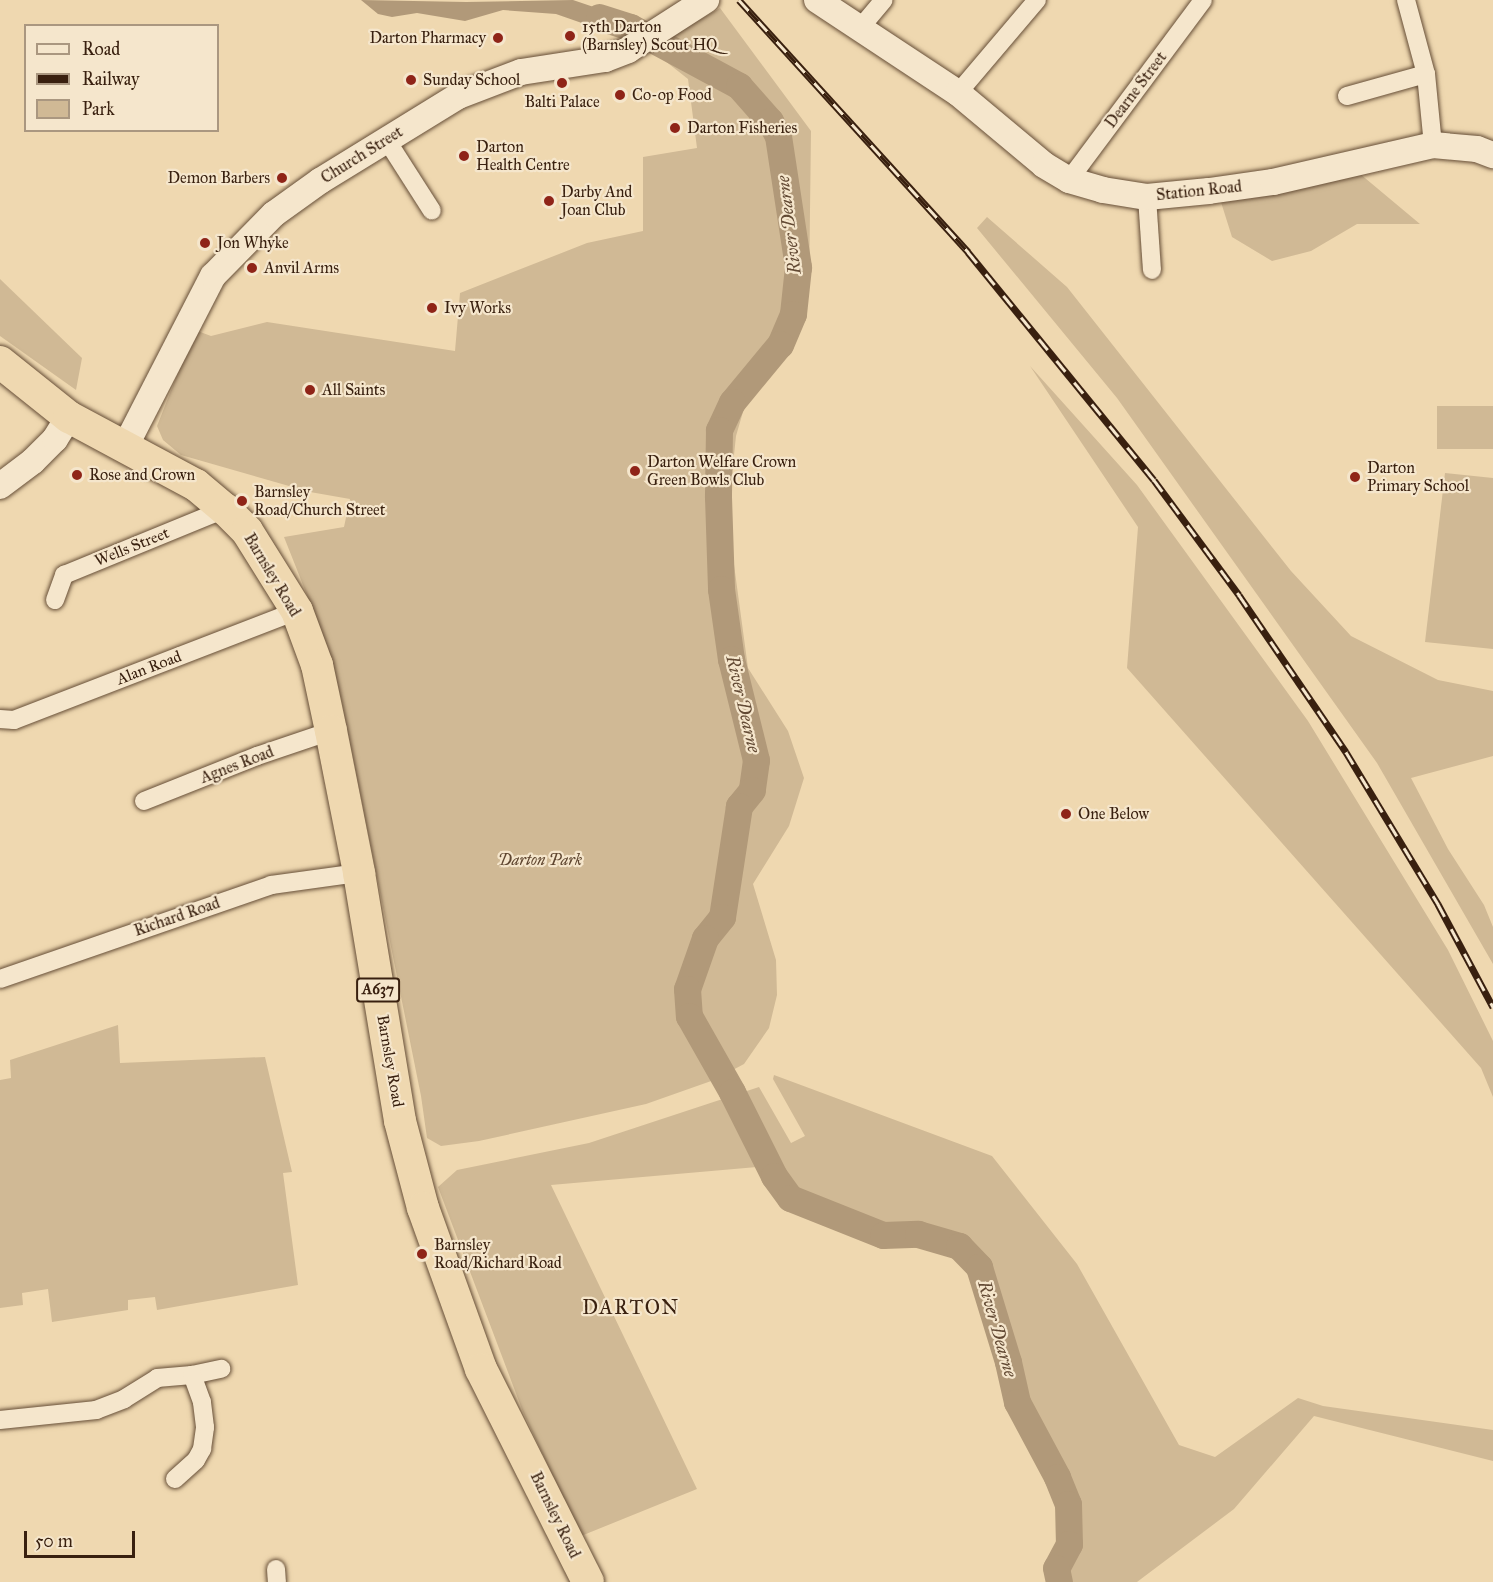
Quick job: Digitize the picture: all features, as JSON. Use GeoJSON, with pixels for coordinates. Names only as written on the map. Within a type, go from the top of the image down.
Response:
{"type":"FeatureCollection","features":[{"type":"Feature","properties":{"kind":"highway","name":"A637"},"geometry":{"type":"LineString","coordinates":[[0,362],[69,417],[126,445]]}},
{"type":"Feature","properties":{"kind":"highway","name":"Barnsley Road"},"geometry":{"type":"LineString","coordinates":[[126,445],[196,485],[225,509],[252,538],[297,611],[317,665],[332,731],[359,873],[400,1121],[423,1208],[481,1369],[588,1582]]}},
{"type":"Feature","properties":{"kind":"main road","name":"Station Road"},"geometry":{"type":"LineString","coordinates":[[817,0],[958,93],[1044,165],[1069,180],[1103,190],[1147,197],[1273,182],[1433,145],[1476,149],[1493,155]]}},
{"type":"Feature","properties":{"kind":"main road","name":"Church Street"},"geometry":{"type":"LineString","coordinates":[[126,445],[213,276],[274,214],[386,139],[458,96],[511,76],[605,59],[635,46],[663,28],[693,3]]}},
{"type":"Feature","properties":{"kind":"main road"},"geometry":{"type":"LineString","coordinates":[[0,486],[33,461],[55,439],[69,417]]}},
{"type":"Feature","properties":{"kind":"street"},"geometry":{"type":"LineString","coordinates":[[861,27],[884,0]]}},
{"type":"Feature","properties":{"kind":"street"},"geometry":{"type":"LineString","coordinates":[[958,93],[1037,0]]}},
{"type":"Feature","properties":{"kind":"street","name":"Dearne Street"},"geometry":{"type":"LineString","coordinates":[[1069,180],[1203,0]]}},
{"type":"Feature","properties":{"kind":"street"},"geometry":{"type":"LineString","coordinates":[[1406,0],[1426,74],[1433,145]]}},
{"type":"Feature","properties":{"kind":"street"},"geometry":{"type":"LineString","coordinates":[[1347,96],[1426,74]]}},
{"type":"Feature","properties":{"kind":"street"},"geometry":{"type":"LineString","coordinates":[[386,139],[432,211]]}},
{"type":"Feature","properties":{"kind":"street"},"geometry":{"type":"LineString","coordinates":[[1147,197],[1152,270]]}},
{"type":"Feature","properties":{"kind":"street","name":"Wells Street"},"geometry":{"type":"LineString","coordinates":[[55,600],[64,575],[225,509]]}},
{"type":"Feature","properties":{"kind":"street","name":"Alan Road"},"geometry":{"type":"LineString","coordinates":[[0,719],[14,720],[297,611]]}},
{"type":"Feature","properties":{"kind":"street","name":"Agnes Road"},"geometry":{"type":"LineString","coordinates":[[144,801],[257,756],[332,731]]}},
{"type":"Feature","properties":{"kind":"street","name":"Richard Road"},"geometry":{"type":"LineString","coordinates":[[0,979],[271,885],[359,873]]}},
{"type":"Feature","properties":{"kind":"street"},"geometry":{"type":"LineString","coordinates":[[0,1420],[96,1410],[124,1399],[157,1378],[192,1376],[221,1368]]}},
{"type":"Feature","properties":{"kind":"street"},"geometry":{"type":"LineString","coordinates":[[175,1479],[196,1460],[202,1449],[205,1427],[202,1402],[192,1376]]}},
{"type":"Feature","properties":{"kind":"green space","name":"Darton Park"},"geometry":{"type":"Polygon","coordinates":[[[720,8],[811,131],[809,291],[792,335],[747,398],[736,436],[732,474],[732,550],[748,668],[788,731],[804,778],[789,826],[753,884],[776,960],[777,995],[769,1028],[744,1064],[714,1080],[646,1104],[479,1141],[441,1146],[427,1138],[421,1096],[341,698],[328,648],[284,537],[344,527],[350,499],[310,492],[181,455],[163,440],[157,426],[195,330],[211,336],[267,322],[455,351],[460,293],[587,243],[643,231],[643,157],[697,148],[688,79],[650,49],[720,8]]]}},
{"type":"Feature","properties":{"kind":"green space"},"geometry":{"type":"Polygon","coordinates":[[[1353,168],[1420,224],[1357,224],[1311,251],[1272,261],[1232,237],[1220,199],[1353,168]]]}},
{"type":"Feature","properties":{"kind":"green space"},"geometry":{"type":"Polygon","coordinates":[[[987,217],[1067,287],[1291,571],[1351,636],[1438,680],[1493,691],[1493,756],[1411,778],[1448,849],[1484,905],[1493,927],[1493,964],[1377,763],[1117,398],[977,228],[987,217]]]}},
{"type":"Feature","properties":{"kind":"green space"},"geometry":{"type":"Polygon","coordinates":[[[0,279],[82,358],[76,390],[0,336],[0,279]]]}},
{"type":"Feature","properties":{"kind":"green space"},"geometry":{"type":"Polygon","coordinates":[[[1030,366],[1137,485],[1308,721],[1448,950],[1493,1041],[1493,1097],[1481,1068],[1127,668],[1138,527],[1030,366]]]}},
{"type":"Feature","properties":{"kind":"green space"},"geometry":{"type":"Polygon","coordinates":[[[1437,406],[1493,406],[1493,449],[1437,449],[1437,406]]]}},
{"type":"Feature","properties":{"kind":"green space"},"geometry":{"type":"Polygon","coordinates":[[[1445,473],[1493,478],[1493,649],[1425,642],[1445,473]]]}},
{"type":"Feature","properties":{"kind":"green space"},"geometry":{"type":"Polygon","coordinates":[[[118,1025],[120,1063],[265,1057],[292,1172],[283,1173],[298,1285],[157,1310],[155,1297],[128,1300],[128,1310],[52,1322],[48,1289],[22,1293],[23,1305],[0,1308],[0,1080],[11,1078],[10,1060],[118,1025]]]}},
{"type":"Feature","properties":{"kind":"green space"},"geometry":{"type":"Polygon","coordinates":[[[774,1075],[992,1156],[1077,1264],[1179,1445],[1215,1457],[1298,1398],[1323,1406],[1493,1430],[1493,1461],[1314,1416],[1234,1509],[1137,1582],[1050,1582],[1050,1566],[1063,1543],[1060,1504],[1007,1402],[970,1270],[950,1251],[879,1243],[784,1205],[757,1167],[551,1185],[697,1489],[581,1536],[523,1412],[438,1187],[457,1170],[589,1143],[759,1087],[791,1143],[805,1136],[773,1079],[774,1075]]]}},
{"type":"Feature","properties":{"kind":"shaded area"},"geometry":{"type":"Polygon","coordinates":[[[361,0],[466,2],[573,0],[632,20],[647,21],[619,36],[556,14],[503,10],[465,21],[417,13],[392,17],[378,14],[361,0]]]}},
{"type":"Feature","properties":{"kind":"waterway","name":"River Dearne"},"geometry":{"type":"LineString","coordinates":[[599,17],[630,27],[739,86],[770,121],[778,136],[798,267],[793,314],[780,344],[732,402],[719,430],[718,497],[721,589],[731,659],[756,760],[752,790],[739,806],[722,917],[705,938],[687,989],[689,1016],[732,1092],[774,1176],[790,1198],[883,1235],[918,1234],[959,1246],[979,1267],[1008,1362],[1017,1402],[1057,1477],[1068,1504],[1069,1544],[1056,1568],[1059,1582]]}},
{"type":"Feature","properties":{"kind":"railway"},"geometry":{"type":"LineString","coordinates":[[739,0],[968,252],[1154,480],[1239,595],[1346,752],[1438,904],[1493,1007]]}},
{"type":"Feature","properties":{"kind":"place","name":"15th Darton (Barnsley) Scout HQ"},"geometry":{"type":"Point","coordinates":[570,36]}},
{"type":"Feature","properties":{"kind":"place","name":"Darton Pharmacy"},"geometry":{"type":"Point","coordinates":[498,38]}},
{"type":"Feature","properties":{"kind":"place","name":"Sunday School"},"geometry":{"type":"Point","coordinates":[411,80]}},
{"type":"Feature","properties":{"kind":"place","name":"Balti Palace"},"geometry":{"type":"Point","coordinates":[562,83]}},
{"type":"Feature","properties":{"kind":"place","name":"Co-op Food"},"geometry":{"type":"Point","coordinates":[620,95]}},
{"type":"Feature","properties":{"kind":"place","name":"Darton Fisheries"},"geometry":{"type":"Point","coordinates":[675,128]}},
{"type":"Feature","properties":{"kind":"place","name":"Darton Health Centre"},"geometry":{"type":"Point","coordinates":[464,156]}},
{"type":"Feature","properties":{"kind":"place","name":"Demon Barbers"},"geometry":{"type":"Point","coordinates":[282,178]}},
{"type":"Feature","properties":{"kind":"place","name":"Darby And Joan Club"},"geometry":{"type":"Point","coordinates":[549,201]}},
{"type":"Feature","properties":{"kind":"place","name":"Jon Whyke"},"geometry":{"type":"Point","coordinates":[205,243]}},
{"type":"Feature","properties":{"kind":"place","name":"Anvil Arms"},"geometry":{"type":"Point","coordinates":[252,268]}},
{"type":"Feature","properties":{"kind":"place","name":"Ivy Works"},"geometry":{"type":"Point","coordinates":[432,308]}},
{"type":"Feature","properties":{"kind":"place","name":"All Saints"},"geometry":{"type":"Point","coordinates":[310,390]}},
{"type":"Feature","properties":{"kind":"place","name":"Darton Welfare Crown Green Bowls Club"},"geometry":{"type":"Point","coordinates":[635,471]}},
{"type":"Feature","properties":{"kind":"place","name":"Rose and Crown"},"geometry":{"type":"Point","coordinates":[77,475]}},
{"type":"Feature","properties":{"kind":"place","name":"Darton Primary School"},"geometry":{"type":"Point","coordinates":[1355,477]}},
{"type":"Feature","properties":{"kind":"place","name":"Barnsley Road/Church Street"},"geometry":{"type":"Point","coordinates":[242,501]}},
{"type":"Feature","properties":{"kind":"place","name":"One Below"},"geometry":{"type":"Point","coordinates":[1066,814]}},
{"type":"Feature","properties":{"kind":"place","name":"Barnsley Road/Richard Road"},"geometry":{"type":"Point","coordinates":[422,1254]}},
{"type":"Feature","properties":{"kind":"district","name":"DARTON"},"geometry":{"type":"Point","coordinates":[631,1307]}}]}
